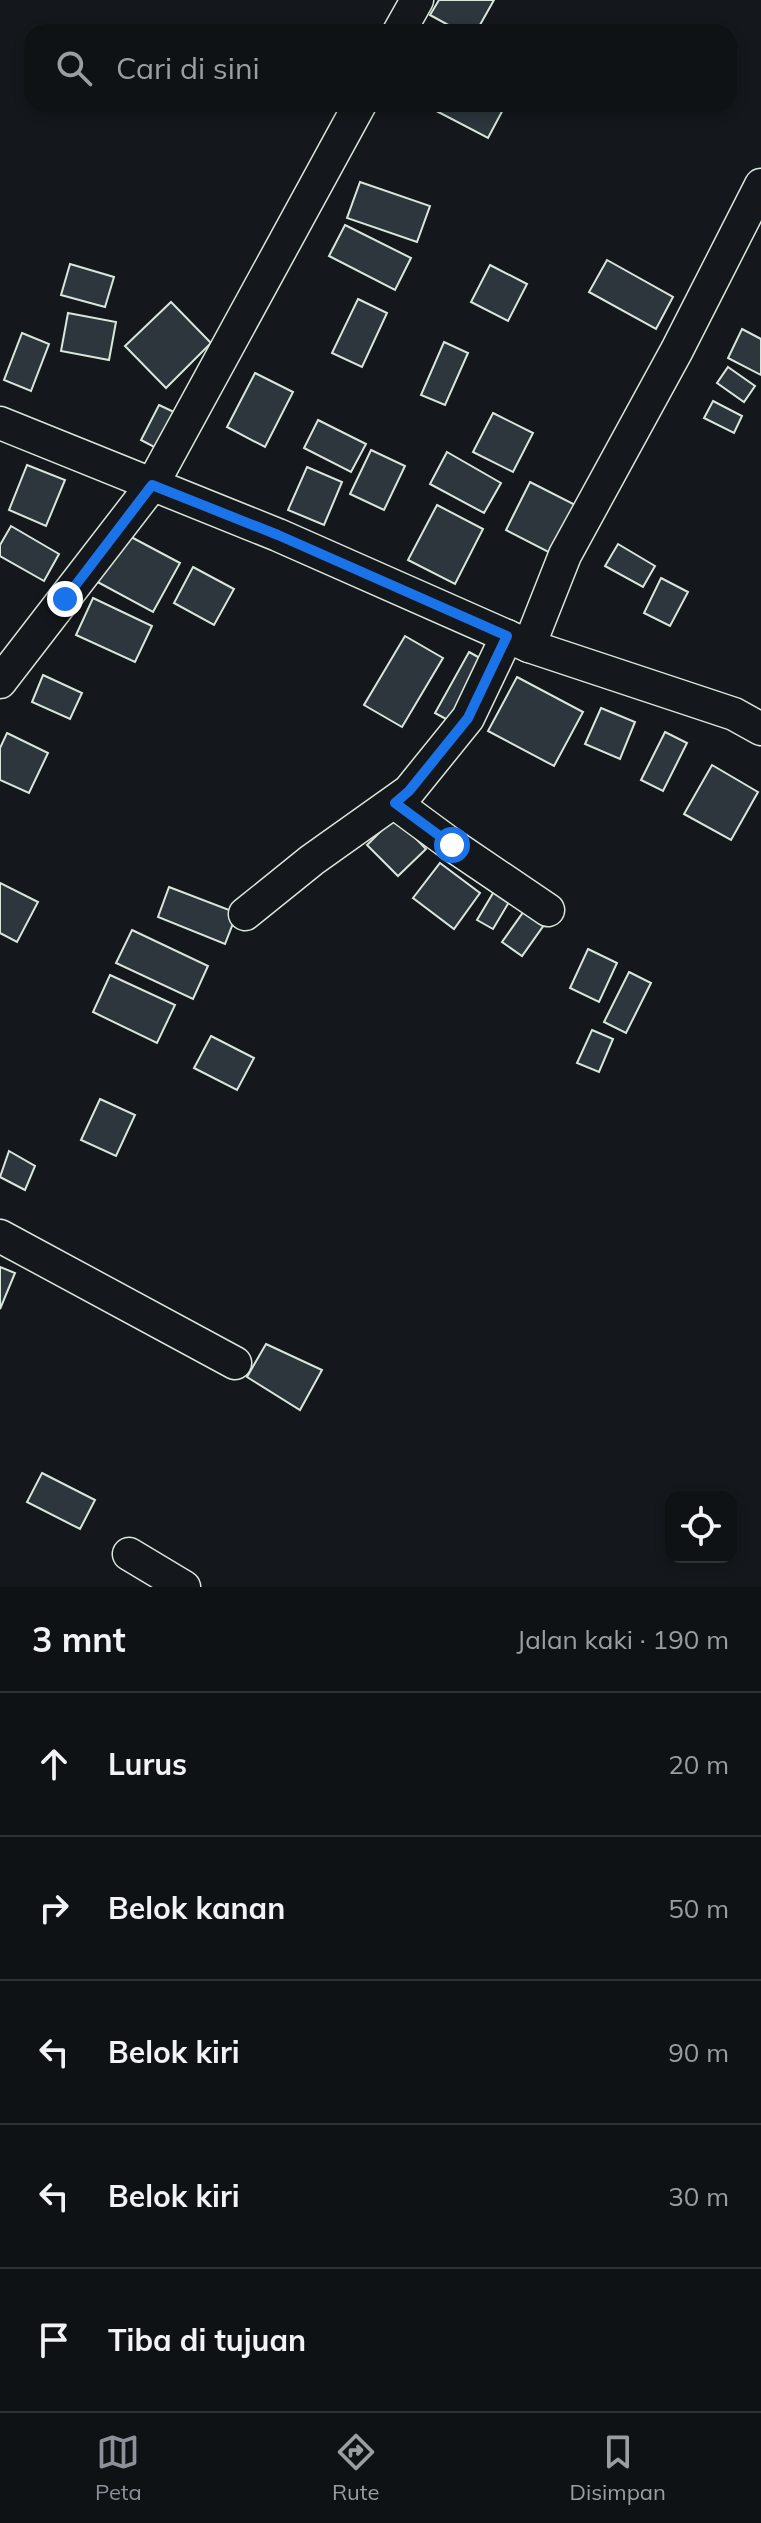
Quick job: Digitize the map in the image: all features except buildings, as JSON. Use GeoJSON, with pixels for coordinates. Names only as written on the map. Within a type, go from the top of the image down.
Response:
{"type":"FeatureCollection","features":[{"type":"Feature","properties":{"kind":"street"},"geometry":{"type":"LineString","coordinates":[[404,24],[417,0]]}},
{"type":"Feature","properties":{"kind":"street"},"geometry":{"type":"LineString","coordinates":[[0,682],[152,485],[356,112]]}},
{"type":"Feature","properties":{"kind":"street"},"geometry":{"type":"LineString","coordinates":[[245,914],[312,860],[409,791],[468,718],[518,641],[677,350],[761,185]]}},
{"type":"Feature","properties":{"kind":"street"},"geometry":{"type":"LineString","coordinates":[[0,423],[278,535],[518,641],[734,714],[761,729]]}},
{"type":"Feature","properties":{"kind":"street"},"geometry":{"type":"LineString","coordinates":[[395,803],[442,839],[548,910]]}},
{"type":"Feature","properties":{"kind":"street"},"geometry":{"type":"LineString","coordinates":[[0,1236],[235,1363]]}},
{"type":"Feature","properties":{"kind":"street"},"geometry":{"type":"LineString","coordinates":[[129,1554],[184,1587]]}},
{"type":"Feature","properties":{"kind":"route"},"geometry":{"type":"LineString","coordinates":[[65,599],[122,520],[152,485],[278,535],[507,636],[468,718],[409,791],[395,803],[452,845]]}}]}
